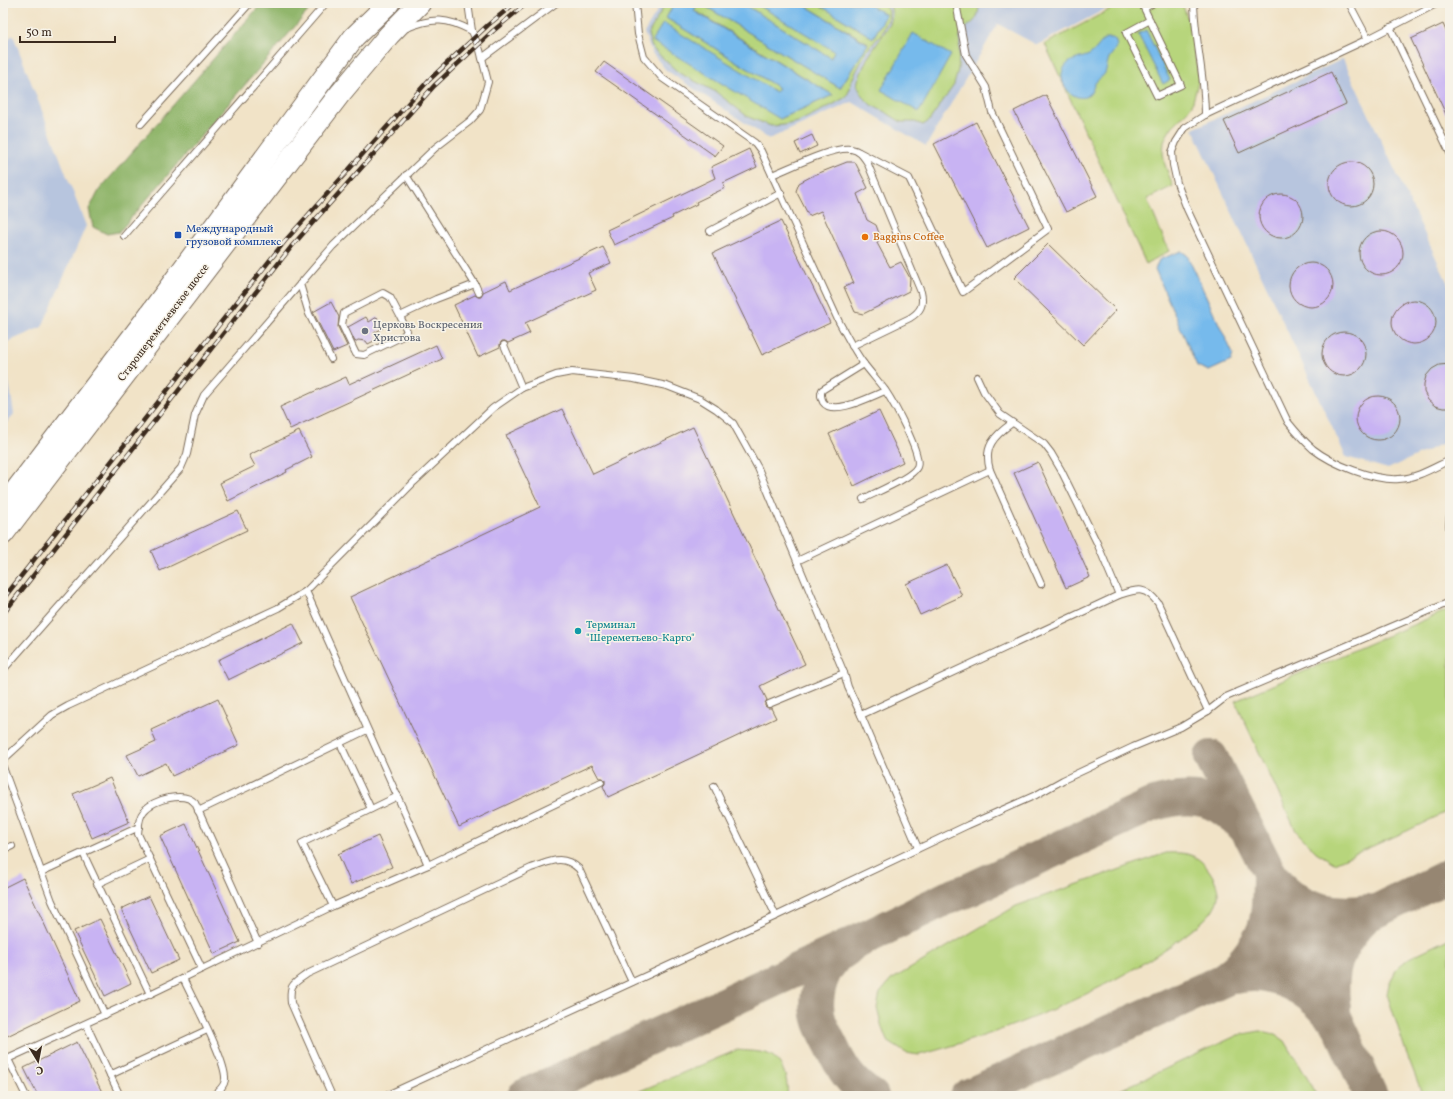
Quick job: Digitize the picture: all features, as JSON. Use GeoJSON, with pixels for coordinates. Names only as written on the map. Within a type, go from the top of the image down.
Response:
{"type":"FeatureCollection","features":[{"type":"Feature","properties":{"kind":"main road","name":"Старошереметьевское шоссе"},"geometry":{"type":"LineString","coordinates":[[3,507],[147,318],[350,43],[389,3]]}},
{"type":"Feature","properties":{"kind":"main road","name":"Старошереметьевское шоссе"},"geometry":{"type":"LineString","coordinates":[[3,534],[339,95],[389,35],[420,3]]}},
{"type":"Feature","properties":{"kind":"lane"},"geometry":{"type":"LineString","coordinates":[[141,124],[250,3]]}},
{"type":"Feature","properties":{"kind":"lane"},"geometry":{"type":"LineString","coordinates":[[124,236],[326,3]]}},
{"type":"Feature","properties":{"kind":"lane"},"geometry":{"type":"LineString","coordinates":[[3,670],[181,468],[187,454],[195,415],[204,395],[333,246],[435,148],[470,121],[480,110],[488,82],[480,50],[472,31],[468,3]]}},
{"type":"Feature","properties":{"kind":"lane"},"geometry":{"type":"LineString","coordinates":[[482,58],[556,3]]}},
{"type":"Feature","properties":{"kind":"lane"},"geometry":{"type":"LineString","coordinates":[[635,3],[638,34],[644,57],[662,78],[756,143],[781,193],[852,346],[893,402],[917,450],[919,459],[918,467],[910,476],[863,498]]}},
{"type":"Feature","properties":{"kind":"lane"},"geometry":{"type":"LineString","coordinates":[[772,175],[831,151],[851,149],[909,178],[963,292],[1048,229],[992,112],[986,87],[966,55],[956,3]]}},
{"type":"Feature","properties":{"kind":"lane"},"geometry":{"type":"LineString","coordinates":[[1150,20],[1126,33],[1157,96],[1180,85],[1150,20],[1144,8],[1154,3]]}},
{"type":"Feature","properties":{"kind":"lane"},"geometry":{"type":"LineString","coordinates":[[1194,3],[1195,22],[1204,82],[1205,115]]}},
{"type":"Feature","properties":{"kind":"lane"},"geometry":{"type":"LineString","coordinates":[[1349,3],[1368,39]]}},
{"type":"Feature","properties":{"kind":"lane"},"geometry":{"type":"LineString","coordinates":[[1438,3],[1368,39],[1205,115],[1185,128],[1176,142],[1172,152],[1177,182],[1187,208],[1288,422],[1298,435],[1314,449],[1335,462],[1356,471],[1381,477],[1398,479],[1418,475],[1450,460]]}},
{"type":"Feature","properties":{"kind":"lane"},"geometry":{"type":"LineString","coordinates":[[389,35],[426,21],[441,19],[472,31]]}},
{"type":"Feature","properties":{"kind":"lane"},"geometry":{"type":"LineString","coordinates":[[1390,27],[1450,152]]}},
{"type":"Feature","properties":{"kind":"lane"},"geometry":{"type":"LineString","coordinates":[[852,346],[918,313],[923,300],[922,292],[867,162],[859,152]]}},
{"type":"Feature","properties":{"kind":"lane"},"geometry":{"type":"LineString","coordinates":[[406,175],[475,284],[479,294]]}},
{"type":"Feature","properties":{"kind":"lane"},"geometry":{"type":"LineString","coordinates":[[710,231],[781,193]]}},
{"type":"Feature","properties":{"kind":"lane"},"geometry":{"type":"LineString","coordinates":[[300,284],[309,314],[331,359]]}},
{"type":"Feature","properties":{"kind":"lane"},"geometry":{"type":"LineString","coordinates":[[400,316],[436,299],[475,284]]}},
{"type":"Feature","properties":{"kind":"lane"},"geometry":{"type":"LineString","coordinates":[[383,293],[390,297],[400,316],[407,331],[403,336],[364,355],[356,354],[342,325],[344,313],[383,293]]}},
{"type":"Feature","properties":{"kind":"lane"},"geometry":{"type":"LineString","coordinates":[[504,345],[522,388]]}},
{"type":"Feature","properties":{"kind":"lane"},"geometry":{"type":"LineString","coordinates":[[864,364],[822,390],[822,401],[828,407],[839,407],[851,405],[885,391]]}},
{"type":"Feature","properties":{"kind":"lane"},"geometry":{"type":"LineString","coordinates":[[3,760],[52,715],[68,706],[278,608],[306,591],[414,482],[493,408],[522,388],[556,375],[572,372],[634,379],[667,386],[700,399],[716,409],[732,423],[758,468],[844,673],[848,687],[862,715],[918,848]]}},
{"type":"Feature","properties":{"kind":"lane"},"geometry":{"type":"LineString","coordinates":[[977,377],[984,392],[1000,414],[1044,444],[1051,453],[1097,543],[1119,595]]}},
{"type":"Feature","properties":{"kind":"lane"},"geometry":{"type":"LineString","coordinates":[[1012,423],[1001,431],[994,440],[987,460],[990,470],[1041,584]]}},
{"type":"Feature","properties":{"kind":"lane"},"geometry":{"type":"LineString","coordinates":[[797,561],[990,470]]}},
{"type":"Feature","properties":{"kind":"lane"},"geometry":{"type":"LineString","coordinates":[[1450,514],[1450,537]]}},
{"type":"Feature","properties":{"kind":"lane"},"geometry":{"type":"LineString","coordinates":[[306,591],[428,865]]}},
{"type":"Feature","properties":{"kind":"lane"},"geometry":{"type":"LineString","coordinates":[[862,715],[1119,595],[1133,591],[1145,591],[1151,594],[1158,603],[1208,711]]}},
{"type":"Feature","properties":{"kind":"lane"},"geometry":{"type":"LineString","coordinates":[[385,1096],[776,916],[918,848],[1036,795],[1062,780],[1181,726],[1208,711],[1226,697],[1450,602]]}},
{"type":"Feature","properties":{"kind":"lane"},"geometry":{"type":"LineString","coordinates":[[769,704],[844,673]]}},
{"type":"Feature","properties":{"kind":"lane"},"geometry":{"type":"LineString","coordinates":[[198,810],[367,730]]}},
{"type":"Feature","properties":{"kind":"lane"},"geometry":{"type":"LineString","coordinates":[[340,743],[371,809]]}},
{"type":"Feature","properties":{"kind":"lane"},"geometry":{"type":"LineString","coordinates":[[3,767],[52,901],[105,1015]]}},
{"type":"Feature","properties":{"kind":"lane"},"geometry":{"type":"LineString","coordinates":[[26,1096],[6,1060],[150,994],[333,906],[428,865],[601,782]]}},
{"type":"Feature","properties":{"kind":"lane"},"geometry":{"type":"LineString","coordinates":[[714,786],[776,916]]}},
{"type":"Feature","properties":{"kind":"lane"},"geometry":{"type":"LineString","coordinates":[[333,906],[302,843],[398,796]]}},
{"type":"Feature","properties":{"kind":"lane"},"geometry":{"type":"LineString","coordinates":[[202,969],[138,834],[140,816],[145,809],[159,800],[187,797],[192,799],[258,943]]}},
{"type":"Feature","properties":{"kind":"lane"},"geometry":{"type":"LineString","coordinates":[[41,872],[138,827]]}},
{"type":"Feature","properties":{"kind":"lane"},"geometry":{"type":"LineString","coordinates":[[3,850],[12,846]]}},
{"type":"Feature","properties":{"kind":"lane"},"geometry":{"type":"LineString","coordinates":[[83,853],[150,994]]}},
{"type":"Feature","properties":{"kind":"lane"},"geometry":{"type":"LineString","coordinates":[[97,884],[150,859]]}},
{"type":"Feature","properties":{"kind":"lane"},"geometry":{"type":"LineString","coordinates":[[332,1096],[291,1003],[290,993],[291,987],[294,983],[307,974],[531,868],[561,859],[573,863],[579,869],[632,982]]}},
{"type":"Feature","properties":{"kind":"lane"},"geometry":{"type":"LineString","coordinates":[[183,978],[225,1072],[225,1082],[221,1089],[212,1096]]}},
{"type":"Feature","properties":{"kind":"lane"},"geometry":{"type":"LineString","coordinates":[[86,1024],[120,1096]]}},
{"type":"Feature","properties":{"kind":"lane"},"geometry":{"type":"LineString","coordinates":[[110,1075],[207,1030]]}},
{"type":"Feature","properties":{"kind":"shaded area"},"geometry":{"type":"Polygon","coordinates":[[[662,3],[1117,3],[1037,45],[998,24],[926,146],[852,102],[769,139],[666,70],[652,53],[644,33],[662,3]]]}},
{"type":"Feature","properties":{"kind":"shaded area"},"geometry":{"type":"Polygon","coordinates":[[[13,35],[86,226],[42,327],[3,344],[3,43],[13,35]]]}},
{"type":"Feature","properties":{"kind":"shaded area"},"geometry":{"type":"Polygon","coordinates":[[[1343,59],[1450,288],[1450,440],[1388,469],[1346,457],[1193,129],[1343,59]]]}},
{"type":"Feature","properties":{"kind":"shaded area"},"geometry":{"type":"Polygon","coordinates":[[[3,344],[14,414],[3,427],[3,344]]]}},
{"type":"Feature","properties":{"kind":"green space"},"geometry":{"type":"Polygon","coordinates":[[[262,3],[315,3],[119,232],[107,234],[93,227],[89,209],[100,189],[262,3]]]}},
{"type":"Feature","properties":{"kind":"green space"},"geometry":{"type":"Polygon","coordinates":[[[666,3],[675,3],[666,18],[779,88],[776,93],[780,119],[833,95],[694,10],[698,3],[840,88],[868,43],[801,3],[816,3],[873,38],[886,15],[866,3],[884,3],[889,11],[889,17],[882,33],[866,52],[851,82],[850,89],[846,97],[798,122],[771,126],[748,117],[716,92],[679,73],[652,48],[648,34],[666,3]]]}},
{"type":"Feature","properties":{"kind":"green space"},"geometry":{"type":"Polygon","coordinates":[[[742,3],[755,3],[835,51],[831,58],[742,3]]]}},
{"type":"Feature","properties":{"kind":"green space"},"geometry":{"type":"Polygon","coordinates":[[[890,3],[979,3],[977,17],[960,36],[958,70],[954,85],[929,121],[923,125],[915,122],[901,122],[871,105],[863,97],[857,85],[867,59],[890,24],[892,15],[890,3]]]}},
{"type":"Feature","properties":{"kind":"green space"},"geometry":{"type":"Polygon","coordinates":[[[1122,3],[1182,3],[1189,23],[1199,79],[1192,105],[1172,127],[1164,142],[1163,153],[1165,165],[1173,186],[1147,199],[1169,251],[1146,264],[1045,44],[1122,3]]]}},
{"type":"Feature","properties":{"kind":"green space"},"geometry":{"type":"Polygon","coordinates":[[[1450,609],[1450,810],[1407,831],[1334,863],[1316,852],[1296,831],[1235,701],[1450,609]]]}},
{"type":"Feature","properties":{"kind":"green space"},"geometry":{"type":"Polygon","coordinates":[[[1166,853],[1191,855],[1201,861],[1214,878],[1218,894],[1217,902],[1208,916],[1174,944],[1116,979],[1089,993],[1034,1017],[977,1038],[919,1055],[906,1053],[887,1041],[877,1008],[880,993],[891,980],[1016,906],[1166,853]]]}},
{"type":"Feature","properties":{"kind":"green space"},"geometry":{"type":"Polygon","coordinates":[[[1450,938],[1450,1096],[1423,1096],[1405,1049],[1387,994],[1389,984],[1397,968],[1409,958],[1450,938]]]}},
{"type":"Feature","properties":{"kind":"green space"},"geometry":{"type":"Polygon","coordinates":[[[1260,1031],[1275,1034],[1285,1041],[1318,1096],[1107,1096],[1238,1035],[1260,1031]]]}},
{"type":"Feature","properties":{"kind":"green space"},"geometry":{"type":"Polygon","coordinates":[[[737,1050],[761,1052],[768,1054],[778,1061],[786,1078],[787,1096],[628,1096],[737,1050]]]}},
{"type":"Feature","properties":{"kind":"water"},"geometry":{"type":"Polygon","coordinates":[[[675,3],[698,3],[694,11],[833,95],[780,119],[652,41],[663,23],[776,92],[779,88],[666,18],[675,3]]]}},
{"type":"Feature","properties":{"kind":"water"},"geometry":{"type":"Polygon","coordinates":[[[700,3],[742,3],[831,58],[834,51],[755,3],[801,3],[868,44],[840,88],[700,3]]]}},
{"type":"Feature","properties":{"kind":"water"},"geometry":{"type":"Polygon","coordinates":[[[816,3],[866,3],[886,15],[873,38],[816,3]]]}},
{"type":"Feature","properties":{"kind":"water"},"geometry":{"type":"Polygon","coordinates":[[[1146,30],[1170,80],[1163,84],[1138,34],[1146,30]]]}},
{"type":"Feature","properties":{"kind":"water"},"geometry":{"type":"Polygon","coordinates":[[[913,33],[951,55],[919,112],[881,90],[913,33]]]}},
{"type":"Feature","properties":{"kind":"water"},"geometry":{"type":"Polygon","coordinates":[[[1106,38],[1113,38],[1117,45],[1109,58],[1105,73],[1096,82],[1089,95],[1078,97],[1073,95],[1068,91],[1063,81],[1062,75],[1065,66],[1071,61],[1089,55],[1106,38]]]}},
{"type":"Feature","properties":{"kind":"water"},"geometry":{"type":"Polygon","coordinates":[[[1181,251],[1187,255],[1233,354],[1231,361],[1209,371],[1197,366],[1155,269],[1159,260],[1181,251]]]}},
{"type":"Feature","properties":{"kind":"building"},"geometry":{"type":"Polygon","coordinates":[[[1443,24],[1450,40],[1450,123],[1411,39],[1443,24]]]}},
{"type":"Feature","properties":{"kind":"building"},"geometry":{"type":"Polygon","coordinates":[[[604,62],[723,146],[715,156],[596,72],[604,62]]]}},
{"type":"Feature","properties":{"kind":"building"},"geometry":{"type":"Polygon","coordinates":[[[1331,72],[1346,104],[1239,153],[1224,121],[1331,72]]]}},
{"type":"Feature","properties":{"kind":"building"},"geometry":{"type":"Polygon","coordinates":[[[1046,95],[1097,196],[1066,212],[1014,111],[1046,95]]]}},
{"type":"Feature","properties":{"kind":"building"},"geometry":{"type":"Polygon","coordinates":[[[976,122],[1029,227],[987,248],[934,144],[976,122]]]}},
{"type":"Feature","properties":{"kind":"building"},"geometry":{"type":"Polygon","coordinates":[[[812,135],[817,146],[800,154],[795,143],[812,135]]]}},
{"type":"Feature","properties":{"kind":"building"},"geometry":{"type":"Polygon","coordinates":[[[749,149],[757,167],[723,183],[725,188],[696,202],[697,204],[672,216],[673,218],[614,245],[607,230],[715,178],[711,167],[749,149]]]}},
{"type":"Feature","properties":{"kind":"building"},"geometry":{"type":"Polygon","coordinates":[[[847,162],[855,162],[868,188],[857,194],[867,220],[876,225],[880,236],[877,243],[890,267],[901,262],[910,278],[909,291],[863,314],[855,312],[844,287],[854,283],[821,211],[809,216],[796,191],[799,183],[814,175],[847,162]]]}},
{"type":"Feature","properties":{"kind":"building"},"geometry":{"type":"Polygon","coordinates":[[[1347,162],[1355,162],[1367,168],[1373,180],[1373,188],[1367,200],[1355,206],[1347,206],[1335,200],[1329,188],[1329,180],[1335,168],[1347,162]]]}},
{"type":"Feature","properties":{"kind":"building"},"geometry":{"type":"Polygon","coordinates":[[[1277,194],[1285,194],[1297,200],[1303,212],[1303,220],[1297,232],[1285,238],[1277,238],[1265,232],[1259,220],[1259,212],[1265,200],[1277,194]]]}},
{"type":"Feature","properties":{"kind":"building"},"geometry":{"type":"Polygon","coordinates":[[[781,221],[830,323],[762,355],[713,253],[781,221]]]}},
{"type":"Feature","properties":{"kind":"building"},"geometry":{"type":"Polygon","coordinates":[[[1377,231],[1385,231],[1397,237],[1403,249],[1403,257],[1397,269],[1385,275],[1377,275],[1365,269],[1359,257],[1359,249],[1365,237],[1377,231]]]}},
{"type":"Feature","properties":{"kind":"building"},"geometry":{"type":"Polygon","coordinates":[[[1048,244],[1116,310],[1083,345],[1014,278],[1048,244]]]}},
{"type":"Feature","properties":{"kind":"building"},"geometry":{"type":"Polygon","coordinates":[[[603,247],[611,263],[588,273],[596,290],[525,323],[530,333],[508,343],[502,341],[500,347],[478,357],[454,305],[475,295],[481,297],[483,292],[506,281],[510,290],[603,247]]]}},
{"type":"Feature","properties":{"kind":"building"},"geometry":{"type":"Polygon","coordinates":[[[1307,263],[1315,263],[1327,269],[1333,281],[1333,289],[1327,301],[1315,307],[1307,307],[1295,301],[1289,289],[1289,281],[1295,269],[1307,263]]]}},
{"type":"Feature","properties":{"kind":"building"},"geometry":{"type":"Polygon","coordinates":[[[1410,300],[1418,300],[1430,306],[1436,318],[1436,326],[1430,338],[1418,344],[1410,344],[1398,338],[1392,326],[1392,318],[1398,306],[1410,300]]]}},
{"type":"Feature","properties":{"kind":"building"},"geometry":{"type":"Polygon","coordinates":[[[331,302],[339,317],[338,327],[347,346],[333,352],[313,312],[331,302]]]}},
{"type":"Feature","properties":{"kind":"building","name":"Церковь Воскресения Христова"},"geometry":{"type":"Polygon","coordinates":[[[366,317],[369,322],[377,317],[383,328],[374,333],[378,339],[368,344],[366,341],[358,340],[355,342],[348,327],[366,317]]]}},
{"type":"Feature","properties":{"kind":"building"},"geometry":{"type":"Polygon","coordinates":[[[1340,332],[1348,332],[1360,338],[1366,350],[1366,358],[1360,370],[1348,376],[1340,376],[1328,370],[1322,358],[1322,350],[1328,338],[1340,332]]]}},
{"type":"Feature","properties":{"kind":"building"},"geometry":{"type":"Polygon","coordinates":[[[436,345],[442,359],[290,429],[280,407],[346,377],[349,384],[360,380],[436,345]]]}},
{"type":"Feature","properties":{"kind":"building"},"geometry":{"type":"Polygon","coordinates":[[[1450,364],[1450,408],[1435,406],[1428,400],[1424,392],[1426,376],[1432,369],[1439,365],[1450,364]]]}},
{"type":"Feature","properties":{"kind":"building"},"geometry":{"type":"Polygon","coordinates":[[[1374,396],[1382,396],[1394,402],[1400,414],[1400,422],[1394,434],[1382,440],[1374,440],[1362,434],[1356,422],[1356,414],[1362,402],[1374,396]]]}},
{"type":"Feature","properties":{"kind":"building","name":"Терминал \"Шереметьево-Карго\""},"geometry":{"type":"Polygon","coordinates":[[[562,409],[593,474],[693,427],[805,664],[760,686],[767,700],[765,706],[771,708],[776,718],[608,797],[603,786],[605,784],[605,780],[603,778],[599,778],[592,765],[459,827],[350,597],[540,507],[506,435],[562,409]]]}},
{"type":"Feature","properties":{"kind":"building"},"geometry":{"type":"Polygon","coordinates":[[[879,411],[903,462],[854,486],[829,434],[879,411]]]}},
{"type":"Feature","properties":{"kind":"building"},"geometry":{"type":"Polygon","coordinates":[[[299,431],[312,457],[286,470],[287,472],[228,501],[220,483],[255,466],[249,455],[299,431]]]}},
{"type":"Feature","properties":{"kind":"building"},"geometry":{"type":"Polygon","coordinates":[[[1038,462],[1090,577],[1066,588],[1014,473],[1038,462]]]}},
{"type":"Feature","properties":{"kind":"building"},"geometry":{"type":"Polygon","coordinates":[[[238,511],[247,530],[160,571],[151,551],[238,511]]]}},
{"type":"Feature","properties":{"kind":"building"},"geometry":{"type":"Polygon","coordinates":[[[947,565],[962,596],[920,615],[906,584],[947,565]]]}},
{"type":"Feature","properties":{"kind":"building"},"geometry":{"type":"Polygon","coordinates":[[[293,623],[303,643],[228,680],[218,660],[293,623]]]}},
{"type":"Feature","properties":{"kind":"building"},"geometry":{"type":"Polygon","coordinates":[[[218,699],[239,745],[172,776],[166,763],[138,776],[127,755],[156,742],[151,730],[218,699]]]}},
{"type":"Feature","properties":{"kind":"building"},"geometry":{"type":"Polygon","coordinates":[[[110,778],[129,822],[92,838],[73,794],[110,778]]]}},
{"type":"Feature","properties":{"kind":"building"},"geometry":{"type":"Polygon","coordinates":[[[186,824],[240,942],[214,954],[160,836],[186,824]]]}},
{"type":"Feature","properties":{"kind":"building"},"geometry":{"type":"Polygon","coordinates":[[[378,836],[392,867],[351,884],[338,854],[378,836]]]}},
{"type":"Feature","properties":{"kind":"building"},"geometry":{"type":"Polygon","coordinates":[[[23,878],[80,1001],[3,1038],[3,888],[23,878]]]}},
{"type":"Feature","properties":{"kind":"building"},"geometry":{"type":"Polygon","coordinates":[[[149,896],[179,960],[151,973],[121,909],[149,896]]]}},
{"type":"Feature","properties":{"kind":"building"},"geometry":{"type":"Polygon","coordinates":[[[100,919],[131,983],[105,996],[74,931],[100,919]]]}},
{"type":"Feature","properties":{"kind":"building"},"geometry":{"type":"Polygon","coordinates":[[[77,1042],[102,1092],[95,1096],[38,1096],[24,1068],[77,1042]]]}},
{"type":"Feature","properties":{"kind":"taxiway"},"geometry":{"type":"LineString","coordinates":[[1211,757],[1269,872],[1371,1096]]}},
{"type":"Feature","properties":{"kind":"taxiway"},"geometry":{"type":"LineString","coordinates":[[524,1096],[859,941],[947,898],[971,889],[1151,805],[1181,799],[1206,801],[1217,805],[1227,812],[1249,834]]}},
{"type":"Feature","properties":{"kind":"taxiway"},"geometry":{"type":"LineString","coordinates":[[1230,974],[1241,964],[1252,950],[1264,928],[1268,903],[1269,872],[1283,889],[1292,896],[1312,907],[1344,913],[1367,911]]}},
{"type":"Feature","properties":{"kind":"taxiway"},"geometry":{"type":"LineString","coordinates":[[967,1096],[1366,916],[1450,875]]}},
{"type":"Feature","properties":{"kind":"taxiway"},"geometry":{"type":"LineString","coordinates":[[1334,1008],[1333,982],[1337,958],[1348,937],[1365,917]]}},
{"type":"Feature","properties":{"kind":"taxiway"},"geometry":{"type":"LineString","coordinates":[[847,949],[833,960],[821,980],[817,1001],[818,1015],[824,1031],[843,1068],[859,1087],[872,1096]]}},
{"type":"Feature","properties":{"kind":"taxiway"},"geometry":{"type":"LineString","coordinates":[[1236,977],[1249,975],[1262,976],[1287,982],[1310,996],[1329,1014]]}},
{"type":"Feature","properties":{"kind":"railway"},"geometry":{"type":"LineString","coordinates":[[3,599],[285,241],[428,81],[488,25],[515,3]]}},
{"type":"Feature","properties":{"kind":"railway"},"geometry":{"type":"LineString","coordinates":[[3,614],[292,246],[434,86],[493,31],[527,3]]}},
{"type":"Feature","properties":{"kind":"place","name":"Международный грузовой комплекс"},"geometry":{"type":"Point","coordinates":[178,235]}},
{"type":"Feature","properties":{"kind":"place","name":"Baggins Coffee"},"geometry":{"type":"Point","coordinates":[865,237]}},
{"type":"Feature","properties":{"kind":"place","name":"Церковь Воскресения Христова"},"geometry":{"type":"Point","coordinates":[365,331]}},
{"type":"Feature","properties":{"kind":"place","name":"Терминал \"Шереметьево-Карго\""},"geometry":{"type":"Point","coordinates":[578,631]}}]}
